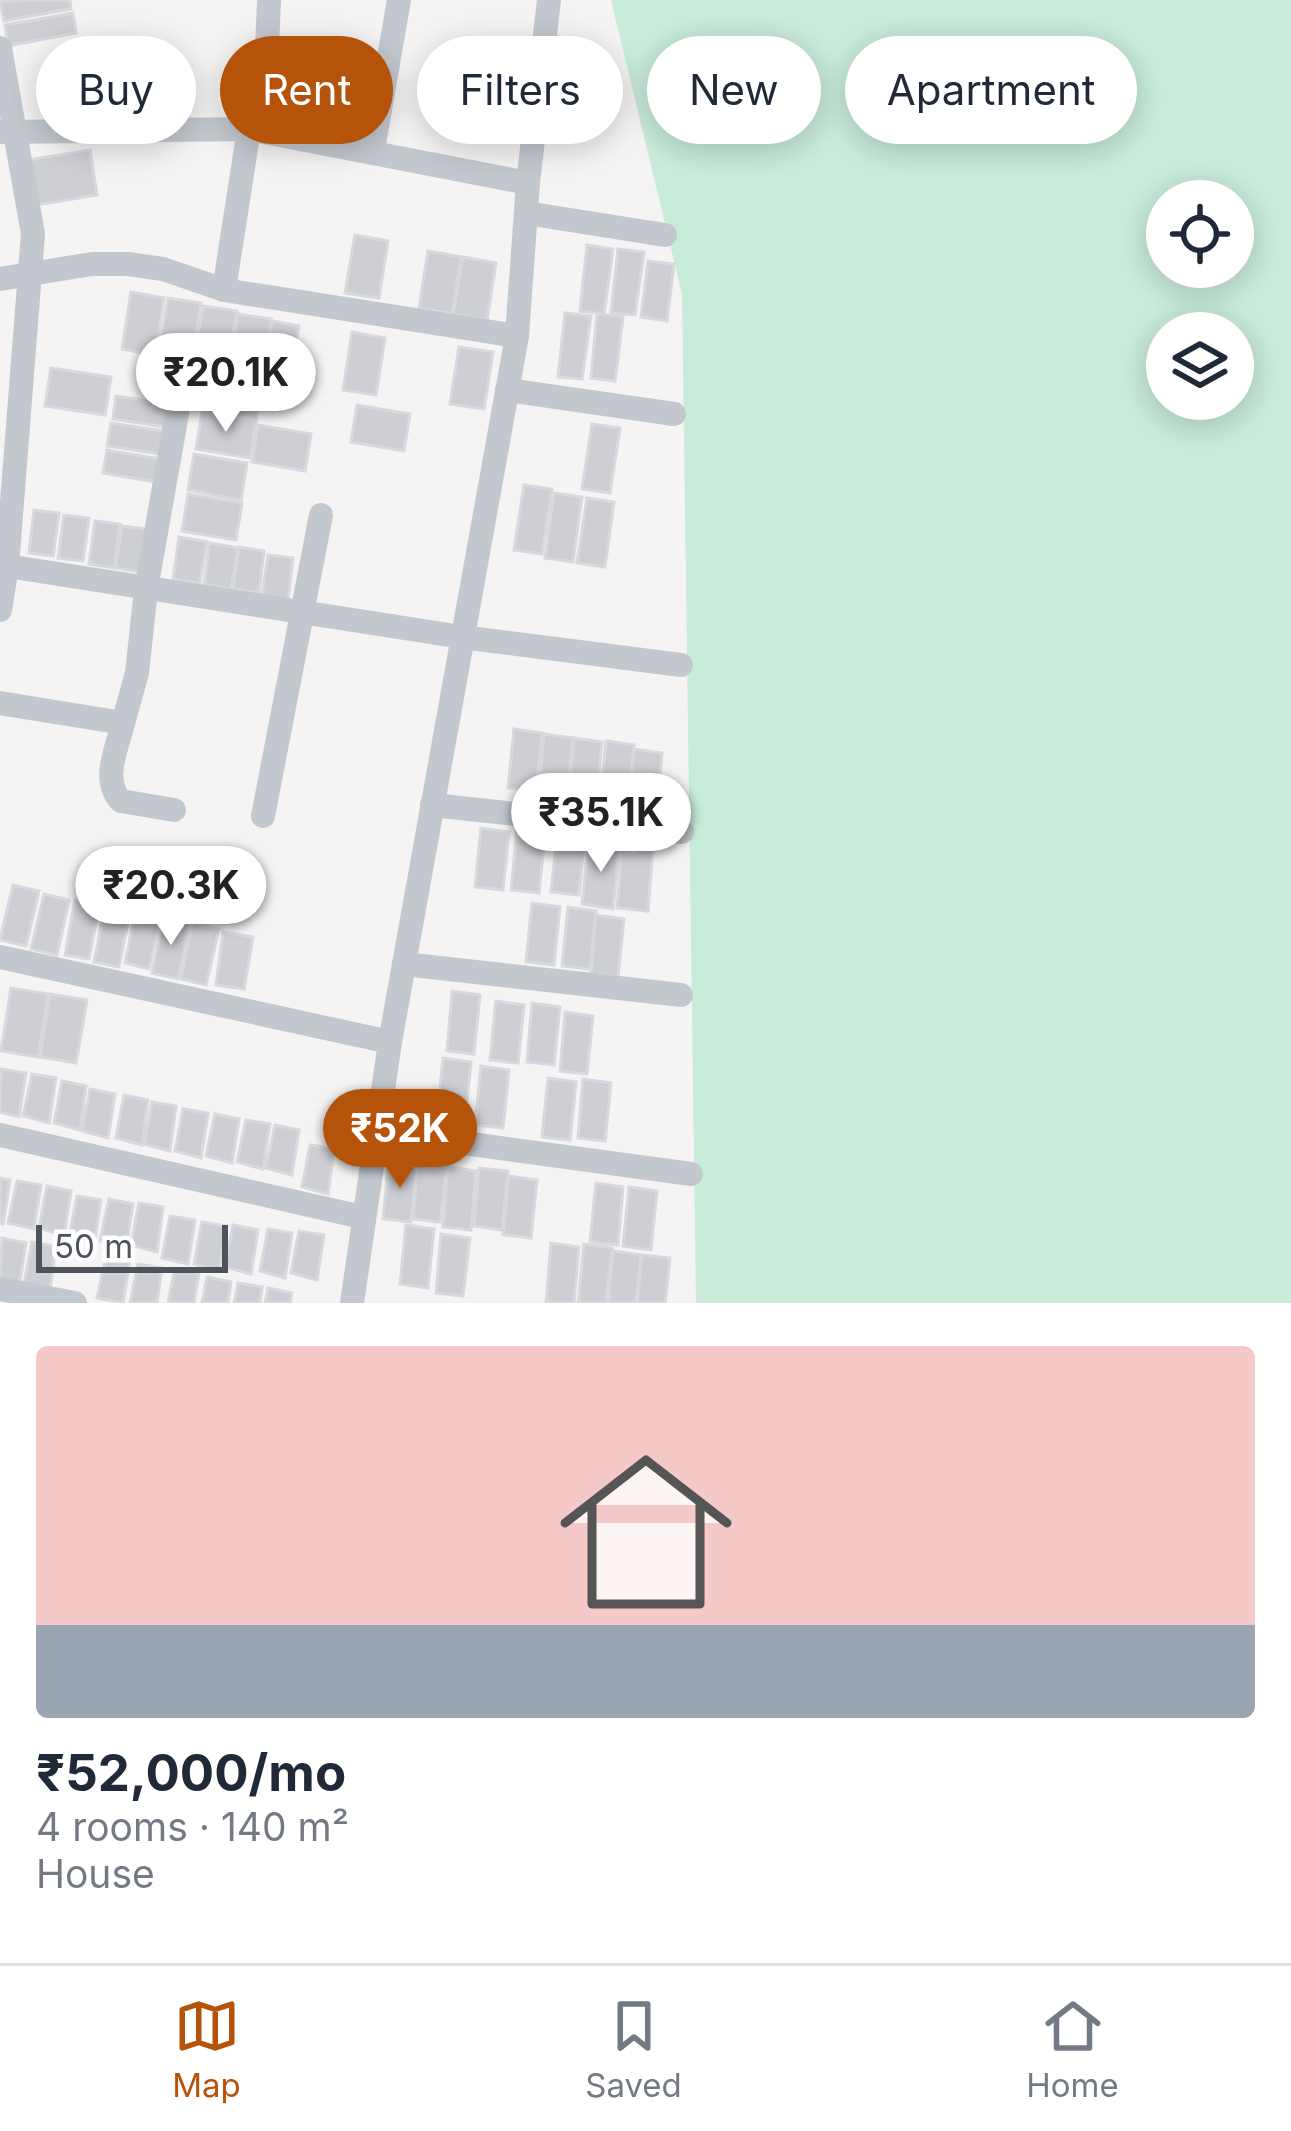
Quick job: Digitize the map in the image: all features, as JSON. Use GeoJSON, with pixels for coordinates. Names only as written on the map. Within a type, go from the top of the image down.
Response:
{"type":"FeatureCollection","features":[{"type":"Feature","properties":{"kind":"street"},"geometry":{"type":"LineString","coordinates":[[268,36],[269,0]]}},
{"type":"Feature","properties":{"kind":"street"},"geometry":{"type":"LineString","coordinates":[[373,150],[399,0]]}},
{"type":"Feature","properties":{"kind":"street"},"geometry":{"type":"LineString","coordinates":[[368,1303],[352,1302],[362,1216],[517,336],[549,0]]}},
{"type":"Feature","properties":{"kind":"street"},"geometry":{"type":"LineString","coordinates":[[0,48],[7,131],[33,234],[0,610]]}},
{"type":"Feature","properties":{"kind":"street"},"geometry":{"type":"LineString","coordinates":[[7,131],[220,129]]}},
{"type":"Feature","properties":{"kind":"street"},"geometry":{"type":"LineString","coordinates":[[224,290],[247,144]]}},
{"type":"Feature","properties":{"kind":"street"},"geometry":{"type":"LineString","coordinates":[[338,144],[528,183]]}},
{"type":"Feature","properties":{"kind":"street"},"geometry":{"type":"LineString","coordinates":[[526,213],[664,235]]}},
{"type":"Feature","properties":{"kind":"street"},"geometry":{"type":"LineString","coordinates":[[0,278],[92,264],[128,264],[163,269],[224,290],[517,336]]}},
{"type":"Feature","properties":{"kind":"street"},"geometry":{"type":"LineString","coordinates":[[175,810],[121,801],[109,783],[137,674],[146,590],[186,363]]}},
{"type":"Feature","properties":{"kind":"street"},"geometry":{"type":"LineString","coordinates":[[507,390],[674,414]]}},
{"type":"Feature","properties":{"kind":"street"},"geometry":{"type":"LineString","coordinates":[[263,817],[321,515]]}},
{"type":"Feature","properties":{"kind":"street"},"geometry":{"type":"LineString","coordinates":[[3,567],[462,637],[681,665]]}},
{"type":"Feature","properties":{"kind":"street"},"geometry":{"type":"LineString","coordinates":[[0,703],[123,723]]}},
{"type":"Feature","properties":{"kind":"street"},"geometry":{"type":"LineString","coordinates":[[432,806],[682,832]]}},
{"type":"Feature","properties":{"kind":"street"},"geometry":{"type":"LineString","coordinates":[[0,958],[390,1042]]}},
{"type":"Feature","properties":{"kind":"street"},"geometry":{"type":"LineString","coordinates":[[404,964],[681,995]]}},
{"type":"Feature","properties":{"kind":"street"},"geometry":{"type":"LineString","coordinates":[[376,1131],[691,1174]]}},
{"type":"Feature","properties":{"kind":"street"},"geometry":{"type":"LineString","coordinates":[[0,1135],[362,1216]]}},
{"type":"Feature","properties":{"kind":"street"},"geometry":{"type":"LineString","coordinates":[[0,1288],[75,1303]]}},
{"type":"Feature","properties":{"kind":"green space"},"geometry":{"type":"Polygon","coordinates":[[[611,0],[1291,0],[1291,1303],[696,1303],[682,294],[611,0]]]}},
{"type":"Feature","properties":{"kind":"building"},"geometry":{"type":"Polygon","coordinates":[[[70,0],[71,9],[4,21],[0,1],[70,0]]]}},
{"type":"Feature","properties":{"kind":"building"},"geometry":{"type":"Polygon","coordinates":[[[73,13],[76,33],[36,36],[36,41],[8,46],[5,25],[73,13]]]}},
{"type":"Feature","properties":{"kind":"building"},"geometry":{"type":"Polygon","coordinates":[[[90,150],[97,195],[36,205],[28,160],[90,150]]]}},
{"type":"Feature","properties":{"kind":"building"},"geometry":{"type":"Polygon","coordinates":[[[355,235],[388,241],[379,298],[345,293],[355,235]]]}},
{"type":"Feature","properties":{"kind":"building"},"geometry":{"type":"Polygon","coordinates":[[[587,245],[613,249],[604,314],[580,311],[587,245]]]}},
{"type":"Feature","properties":{"kind":"building"},"geometry":{"type":"Polygon","coordinates":[[[618,249],[644,252],[635,315],[611,313],[618,249]]]}},
{"type":"Feature","properties":{"kind":"building"},"geometry":{"type":"Polygon","coordinates":[[[428,251],[461,257],[452,314],[419,308],[428,251]]]}},
{"type":"Feature","properties":{"kind":"building"},"geometry":{"type":"Polygon","coordinates":[[[463,257],[496,263],[487,320],[453,314],[463,257]]]}},
{"type":"Feature","properties":{"kind":"building"},"geometry":{"type":"Polygon","coordinates":[[[648,261],[674,264],[667,321],[641,317],[648,261]]]}},
{"type":"Feature","properties":{"kind":"building"},"geometry":{"type":"Polygon","coordinates":[[[131,292],[164,298],[155,355],[122,349],[131,292]]]}},
{"type":"Feature","properties":{"kind":"building"},"geometry":{"type":"Polygon","coordinates":[[[168,298],[201,303],[192,360],[158,355],[168,298]]]}},
{"type":"Feature","properties":{"kind":"building"},"geometry":{"type":"Polygon","coordinates":[[[203,306],[237,311],[227,369],[194,363],[203,306]]]}},
{"type":"Feature","properties":{"kind":"building"},"geometry":{"type":"Polygon","coordinates":[[[565,313],[591,316],[582,379],[558,377],[565,313]]]}},
{"type":"Feature","properties":{"kind":"building"},"geometry":{"type":"Polygon","coordinates":[[[238,314],[271,319],[262,377],[229,371],[238,314]]]}},
{"type":"Feature","properties":{"kind":"building"},"geometry":{"type":"Polygon","coordinates":[[[597,314],[623,317],[615,381],[591,378],[597,314]]]}},
{"type":"Feature","properties":{"kind":"building"},"geometry":{"type":"Polygon","coordinates":[[[272,321],[299,326],[289,383],[262,378],[272,321]]]}},
{"type":"Feature","properties":{"kind":"building"},"geometry":{"type":"Polygon","coordinates":[[[352,332],[385,338],[376,395],[343,390],[352,332]]]}},
{"type":"Feature","properties":{"kind":"building"},"geometry":{"type":"Polygon","coordinates":[[[459,347],[493,352],[484,409],[450,404],[459,347]]]}},
{"type":"Feature","properties":{"kind":"building"},"geometry":{"type":"Polygon","coordinates":[[[51,368],[111,377],[105,415],[45,406],[51,368]]]}},
{"type":"Feature","properties":{"kind":"building"},"geometry":{"type":"Polygon","coordinates":[[[209,373],[262,382],[256,419],[203,410],[209,373]]]}},
{"type":"Feature","properties":{"kind":"building"},"geometry":{"type":"Polygon","coordinates":[[[116,396],[169,404],[165,427],[113,419],[116,396]]]}},
{"type":"Feature","properties":{"kind":"building"},"geometry":{"type":"Polygon","coordinates":[[[357,405],[410,414],[404,451],[351,442],[357,405]]]}},
{"type":"Feature","properties":{"kind":"building"},"geometry":{"type":"Polygon","coordinates":[[[202,412],[256,421],[250,458],[196,449],[202,412]]]}},
{"type":"Feature","properties":{"kind":"building"},"geometry":{"type":"Polygon","coordinates":[[[111,423],[163,431],[160,454],[107,446],[111,423]]]}},
{"type":"Feature","properties":{"kind":"building"},"geometry":{"type":"Polygon","coordinates":[[[592,424],[620,428],[610,493],[582,489],[592,424]]]}},
{"type":"Feature","properties":{"kind":"building"},"geometry":{"type":"Polygon","coordinates":[[[258,425],[311,434],[305,471],[252,462],[258,425]]]}},
{"type":"Feature","properties":{"kind":"building"},"geometry":{"type":"Polygon","coordinates":[[[107,450],[160,459],[156,482],[103,473],[107,450]]]}},
{"type":"Feature","properties":{"kind":"building"},"geometry":{"type":"Polygon","coordinates":[[[194,454],[247,463],[241,500],[188,490],[194,454]]]}},
{"type":"Feature","properties":{"kind":"building"},"geometry":{"type":"Polygon","coordinates":[[[524,485],[552,489],[542,554],[514,550],[524,485]]]}},
{"type":"Feature","properties":{"kind":"building"},"geometry":{"type":"Polygon","coordinates":[[[554,493],[582,497],[573,562],[545,558],[554,493]]]}},
{"type":"Feature","properties":{"kind":"building"},"geometry":{"type":"Polygon","coordinates":[[[188,494],[242,503],[236,540],[182,531],[188,494]]]}},
{"type":"Feature","properties":{"kind":"building"},"geometry":{"type":"Polygon","coordinates":[[[587,498],[614,502],[605,567],[577,563],[587,498]]]}},
{"type":"Feature","properties":{"kind":"building"},"geometry":{"type":"Polygon","coordinates":[[[34,510],[59,513],[53,556],[29,553],[34,510]]]}},
{"type":"Feature","properties":{"kind":"building"},"geometry":{"type":"Polygon","coordinates":[[[64,515],[89,518],[83,561],[58,558],[64,515]]]}},
{"type":"Feature","properties":{"kind":"building"},"geometry":{"type":"Polygon","coordinates":[[[95,521],[120,524],[114,568],[89,564],[95,521]]]}},
{"type":"Feature","properties":{"kind":"building"},"geometry":{"type":"Polygon","coordinates":[[[122,526],[147,529],[141,572],[116,568],[122,526]]]}},
{"type":"Feature","properties":{"kind":"building"},"geometry":{"type":"Polygon","coordinates":[[[179,537],[207,542],[200,583],[173,579],[179,537]]]}},
{"type":"Feature","properties":{"kind":"building"},"geometry":{"type":"Polygon","coordinates":[[[210,543],[238,548],[231,589],[204,584],[210,543]]]}},
{"type":"Feature","properties":{"kind":"building"},"geometry":{"type":"Polygon","coordinates":[[[239,547],[264,551],[259,593],[233,589],[239,547]]]}},
{"type":"Feature","properties":{"kind":"building"},"geometry":{"type":"Polygon","coordinates":[[[268,555],[293,558],[288,600],[262,596],[268,555]]]}},
{"type":"Feature","properties":{"kind":"building"},"geometry":{"type":"Polygon","coordinates":[[[514,729],[542,733],[536,791],[508,788],[514,729]]]}},
{"type":"Feature","properties":{"kind":"building"},"geometry":{"type":"Polygon","coordinates":[[[544,734],[573,738],[567,796],[539,793],[544,734]]]}},
{"type":"Feature","properties":{"kind":"building"},"geometry":{"type":"Polygon","coordinates":[[[574,738],[602,742],[596,800],[569,797],[574,738]]]}},
{"type":"Feature","properties":{"kind":"building"},"geometry":{"type":"Polygon","coordinates":[[[606,741],[634,745],[628,803],[600,800],[606,741]]]}},
{"type":"Feature","properties":{"kind":"building"},"geometry":{"type":"Polygon","coordinates":[[[634,749],[662,753],[657,811],[629,808],[634,749]]]}},
{"type":"Feature","properties":{"kind":"building"},"geometry":{"type":"Polygon","coordinates":[[[481,828],[509,832],[503,890],[475,887],[481,828]]]}},
{"type":"Feature","properties":{"kind":"building"},"geometry":{"type":"Polygon","coordinates":[[[517,831],[545,835],[539,893],[511,890],[517,831]]]}},
{"type":"Feature","properties":{"kind":"building"},"geometry":{"type":"Polygon","coordinates":[[[557,833],[585,836],[579,895],[551,892],[557,833]]]}},
{"type":"Feature","properties":{"kind":"building"},"geometry":{"type":"Polygon","coordinates":[[[601,839],[620,842],[613,909],[582,904],[588,847],[601,849],[601,839]]]}},
{"type":"Feature","properties":{"kind":"building"},"geometry":{"type":"Polygon","coordinates":[[[636,844],[653,846],[648,911],[617,908],[622,851],[635,853],[636,844]]]}},
{"type":"Feature","properties":{"kind":"building"},"geometry":{"type":"Polygon","coordinates":[[[13,885],[39,891],[26,946],[0,940],[13,885]]]}},
{"type":"Feature","properties":{"kind":"building"},"geometry":{"type":"Polygon","coordinates":[[[44,894],[69,900],[57,955],[31,949],[44,894]]]}},
{"type":"Feature","properties":{"kind":"building"},"geometry":{"type":"Polygon","coordinates":[[[75,900],[99,905],[89,959],[65,955],[75,900]]]}},
{"type":"Feature","properties":{"kind":"building"},"geometry":{"type":"Polygon","coordinates":[[[532,903],[560,907],[554,965],[526,962],[532,903]]]}},
{"type":"Feature","properties":{"kind":"building"},"geometry":{"type":"Polygon","coordinates":[[[105,907],[130,912],[119,967],[94,962],[105,907]]]}},
{"type":"Feature","properties":{"kind":"building"},"geometry":{"type":"Polygon","coordinates":[[[568,907],[596,911],[590,969],[562,966],[568,907]]]}},
{"type":"Feature","properties":{"kind":"building"},"geometry":{"type":"Polygon","coordinates":[[[136,911],[160,916],[149,969],[125,963],[136,911]]]}},
{"type":"Feature","properties":{"kind":"building"},"geometry":{"type":"Polygon","coordinates":[[[596,915],[624,919],[618,977],[591,974],[596,915]]]}},
{"type":"Feature","properties":{"kind":"building"},"geometry":{"type":"Polygon","coordinates":[[[164,916],[190,922],[178,979],[152,973],[164,916]]]}},
{"type":"Feature","properties":{"kind":"building"},"geometry":{"type":"Polygon","coordinates":[[[193,922],[219,929],[206,985],[181,979],[193,922]]]}},
{"type":"Feature","properties":{"kind":"building"},"geometry":{"type":"Polygon","coordinates":[[[223,932],[253,937],[244,989],[216,985],[223,932]]]}},
{"type":"Feature","properties":{"kind":"building"},"geometry":{"type":"Polygon","coordinates":[[[11,988],[48,994],[38,1057],[1,1051],[11,988]]]}},
{"type":"Feature","properties":{"kind":"building"},"geometry":{"type":"Polygon","coordinates":[[[452,991],[480,995],[474,1054],[447,1051],[452,991]]]}},
{"type":"Feature","properties":{"kind":"building"},"geometry":{"type":"Polygon","coordinates":[[[50,994],[87,1000],[76,1063],[40,1057],[50,994]]]}},
{"type":"Feature","properties":{"kind":"building"},"geometry":{"type":"Polygon","coordinates":[[[496,1001],[524,1005],[518,1063],[490,1060],[496,1001]]]}},
{"type":"Feature","properties":{"kind":"building"},"geometry":{"type":"Polygon","coordinates":[[[532,1003],[560,1007],[554,1065],[527,1062],[532,1003]]]}},
{"type":"Feature","properties":{"kind":"building"},"geometry":{"type":"Polygon","coordinates":[[[565,1012],[593,1016],[587,1074],[560,1071],[565,1012]]]}},
{"type":"Feature","properties":{"kind":"building"},"geometry":{"type":"Polygon","coordinates":[[[443,1058],[471,1062],[465,1120],[437,1117],[443,1058]]]}},
{"type":"Feature","properties":{"kind":"building"},"geometry":{"type":"Polygon","coordinates":[[[481,1066],[509,1070],[503,1128],[475,1125],[481,1066]]]}},
{"type":"Feature","properties":{"kind":"building"},"geometry":{"type":"Polygon","coordinates":[[[1,1069],[26,1073],[19,1117],[0,1112],[1,1069]]]}},
{"type":"Feature","properties":{"kind":"building"},"geometry":{"type":"Polygon","coordinates":[[[32,1074],[56,1078],[49,1123],[23,1116],[32,1074]]]}},
{"type":"Feature","properties":{"kind":"building"},"geometry":{"type":"Polygon","coordinates":[[[548,1078],[576,1082],[570,1140],[542,1137],[548,1078]]]}},
{"type":"Feature","properties":{"kind":"building"},"geometry":{"type":"Polygon","coordinates":[[[583,1079],[611,1083],[605,1141],[578,1138],[583,1079]]]}},
{"type":"Feature","properties":{"kind":"building"},"geometry":{"type":"Polygon","coordinates":[[[62,1081],[86,1086],[80,1130],[54,1123],[62,1081]]]}},
{"type":"Feature","properties":{"kind":"building"},"geometry":{"type":"Polygon","coordinates":[[[90,1089],[115,1094],[108,1138],[82,1131],[90,1089]]]}},
{"type":"Feature","properties":{"kind":"building"},"geometry":{"type":"Polygon","coordinates":[[[124,1095],[148,1100],[142,1145],[116,1138],[124,1095]]]}},
{"type":"Feature","properties":{"kind":"building"},"geometry":{"type":"Polygon","coordinates":[[[152,1102],[176,1106],[170,1151],[144,1144],[152,1102]]]}},
{"type":"Feature","properties":{"kind":"building"},"geometry":{"type":"Polygon","coordinates":[[[183,1109],[208,1113],[201,1158],[175,1151],[183,1109]]]}},
{"type":"Feature","properties":{"kind":"building"},"geometry":{"type":"Polygon","coordinates":[[[215,1114],[239,1119],[232,1163],[206,1156],[215,1114]]]}},
{"type":"Feature","properties":{"kind":"building"},"geometry":{"type":"Polygon","coordinates":[[[246,1120],[270,1124],[263,1169],[237,1162],[246,1120]]]}},
{"type":"Feature","properties":{"kind":"building"},"geometry":{"type":"Polygon","coordinates":[[[275,1125],[299,1130],[292,1175],[266,1168],[275,1125]]]}},
{"type":"Feature","properties":{"kind":"building"},"geometry":{"type":"Polygon","coordinates":[[[310,1145],[334,1149],[328,1194],[302,1187],[310,1145]]]}},
{"type":"Feature","properties":{"kind":"building"},"geometry":{"type":"Polygon","coordinates":[[[389,1160],[417,1164],[411,1222],[383,1219],[389,1160]]]}},
{"type":"Feature","properties":{"kind":"building"},"geometry":{"type":"Polygon","coordinates":[[[418,1160],[447,1164],[440,1222],[413,1219],[418,1160]]]}},
{"type":"Feature","properties":{"kind":"building"},"geometry":{"type":"Polygon","coordinates":[[[448,1167],[476,1171],[471,1230],[443,1227],[448,1167]]]}},
{"type":"Feature","properties":{"kind":"building"},"geometry":{"type":"Polygon","coordinates":[[[479,1168],[508,1171],[502,1230],[474,1226],[479,1168]]]}},
{"type":"Feature","properties":{"kind":"building"},"geometry":{"type":"Polygon","coordinates":[[[509,1176],[537,1180],[531,1238],[503,1235],[509,1176]]]}},
{"type":"Feature","properties":{"kind":"building"},"geometry":{"type":"Polygon","coordinates":[[[0,1178],[10,1180],[3,1224],[0,1223],[0,1178]]]}},
{"type":"Feature","properties":{"kind":"building"},"geometry":{"type":"Polygon","coordinates":[[[17,1181],[41,1185],[34,1229],[8,1223],[17,1181]]]}},
{"type":"Feature","properties":{"kind":"building"},"geometry":{"type":"Polygon","coordinates":[[[596,1183],[623,1187],[618,1245],[590,1242],[596,1183]]]}},
{"type":"Feature","properties":{"kind":"building"},"geometry":{"type":"Polygon","coordinates":[[[47,1186],[71,1191],[64,1236],[39,1228],[47,1186]]]}},
{"type":"Feature","properties":{"kind":"building"},"geometry":{"type":"Polygon","coordinates":[[[629,1187],[657,1191],[651,1250],[623,1246],[629,1187]]]}},
{"type":"Feature","properties":{"kind":"building"},"geometry":{"type":"Polygon","coordinates":[[[77,1196],[101,1200],[94,1244],[69,1238],[77,1196]]]}},
{"type":"Feature","properties":{"kind":"building"},"geometry":{"type":"Polygon","coordinates":[[[109,1199],[133,1204],[126,1248],[100,1241],[109,1199]]]}},
{"type":"Feature","properties":{"kind":"building"},"geometry":{"type":"Polygon","coordinates":[[[139,1203],[163,1207],[157,1252],[131,1245],[139,1203]]]}},
{"type":"Feature","properties":{"kind":"building"},"geometry":{"type":"Polygon","coordinates":[[[170,1216],[195,1220],[188,1264],[162,1258],[170,1216]]]}},
{"type":"Feature","properties":{"kind":"building"},"geometry":{"type":"Polygon","coordinates":[[[202,1222],[226,1226],[219,1271],[194,1264],[202,1222]]]}},
{"type":"Feature","properties":{"kind":"building"},"geometry":{"type":"Polygon","coordinates":[[[233,1225],[258,1230],[251,1274],[225,1267],[233,1225]]]}},
{"type":"Feature","properties":{"kind":"building"},"geometry":{"type":"Polygon","coordinates":[[[406,1225],[434,1229],[428,1288],[400,1284],[406,1225]]]}},
{"type":"Feature","properties":{"kind":"building"},"geometry":{"type":"Polygon","coordinates":[[[268,1229],[292,1233],[285,1278],[260,1271],[268,1229]]]}},
{"type":"Feature","properties":{"kind":"building"},"geometry":{"type":"Polygon","coordinates":[[[299,1231],[324,1235],[317,1280],[291,1273],[299,1231]]]}},
{"type":"Feature","properties":{"kind":"building"},"geometry":{"type":"Polygon","coordinates":[[[441,1234],[470,1238],[463,1296],[436,1293],[441,1234]]]}},
{"type":"Feature","properties":{"kind":"building"},"geometry":{"type":"Polygon","coordinates":[[[2,1238],[26,1243],[19,1287],[0,1282],[2,1238]]]}},
{"type":"Feature","properties":{"kind":"building"},"geometry":{"type":"Polygon","coordinates":[[[32,1242],[56,1246],[50,1290],[24,1284],[32,1242]]]}},
{"type":"Feature","properties":{"kind":"building"},"geometry":{"type":"Polygon","coordinates":[[[551,1243],[579,1247],[574,1303],[546,1302],[551,1243]]]}},
{"type":"Feature","properties":{"kind":"building"},"geometry":{"type":"Polygon","coordinates":[[[584,1244],[612,1248],[606,1303],[578,1303],[584,1244]]]}},
{"type":"Feature","properties":{"kind":"building"},"geometry":{"type":"Polygon","coordinates":[[[613,1251],[641,1255],[636,1303],[608,1303],[613,1251]]]}},
{"type":"Feature","properties":{"kind":"building"},"geometry":{"type":"Polygon","coordinates":[[[642,1255],[670,1258],[665,1303],[637,1303],[642,1255]]]}},
{"type":"Feature","properties":{"kind":"building"},"geometry":{"type":"Polygon","coordinates":[[[106,1256],[130,1260],[123,1303],[97,1298],[106,1256]]]}},
{"type":"Feature","properties":{"kind":"building"},"geometry":{"type":"Polygon","coordinates":[[[138,1264],[162,1268],[157,1303],[130,1303],[138,1264]]]}},
{"type":"Feature","properties":{"kind":"building"},"geometry":{"type":"Polygon","coordinates":[[[175,1268],[199,1273],[194,1303],[168,1303],[175,1268]]]}},
{"type":"Feature","properties":{"kind":"building"},"geometry":{"type":"Polygon","coordinates":[[[207,1277],[231,1282],[228,1303],[202,1303],[207,1277]]]}},
{"type":"Feature","properties":{"kind":"building"},"geometry":{"type":"Polygon","coordinates":[[[238,1283],[262,1287],[260,1303],[234,1303],[238,1283]]]}},
{"type":"Feature","properties":{"kind":"building"},"geometry":{"type":"Polygon","coordinates":[[[268,1288],[292,1293],[290,1303],[265,1303],[268,1288]]]}}]}
